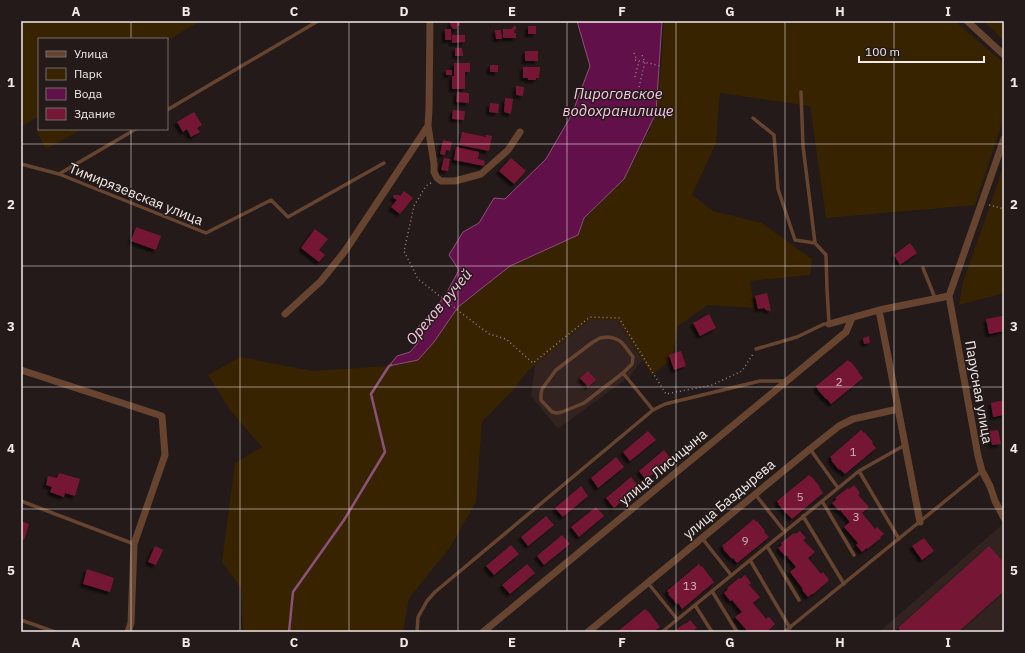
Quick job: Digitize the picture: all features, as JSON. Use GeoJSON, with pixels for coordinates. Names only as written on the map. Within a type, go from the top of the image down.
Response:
{"type":"FeatureCollection","features":[{"type":"Feature","properties":{"kind":"street"},"geometry":{"type":"LineString","coordinates":[[430,21],[428,126],[434,172],[437,178],[441,180],[455,181],[480,174],[508,150],[520,132]]}},
{"type":"Feature","properties":{"kind":"street"},"geometry":{"type":"LineString","coordinates":[[967,21],[1004,55]]}},
{"type":"Feature","properties":{"kind":"street"},"geometry":{"type":"LineString","coordinates":[[285,314],[321,281],[345,251],[428,126]]}},
{"type":"Feature","properties":{"kind":"street"},"geometry":{"type":"LineString","coordinates":[[830,324],[879,310],[949,296],[1004,139]]}},
{"type":"Feature","properties":{"kind":"street","name":"Парусная улица"},"geometry":{"type":"LineString","coordinates":[[949,296],[978,456],[982,471],[990,486],[994,501],[1004,518]]}},
{"type":"Feature","properties":{"kind":"street"},"geometry":{"type":"LineString","coordinates":[[879,310],[920,522]]}},
{"type":"Feature","properties":{"kind":"street","name":"улица Лисицына"},"geometry":{"type":"LineString","coordinates":[[483,632],[846,332],[852,318]]}},
{"type":"Feature","properties":{"kind":"street"},"geometry":{"type":"LineString","coordinates":[[21,370],[162,416],[165,455],[134,544],[131,623],[128,632]]}},
{"type":"Feature","properties":{"kind":"street","name":"улица Баздырева"},"geometry":{"type":"LineString","coordinates":[[588,632],[839,426],[853,419],[898,409]]}},
{"type":"Feature","properties":{"kind":"lane"},"geometry":{"type":"LineString","coordinates":[[168,109],[318,21]]}},
{"type":"Feature","properties":{"kind":"lane"},"geometry":{"type":"LineString","coordinates":[[756,349],[797,337],[824,324],[830,324],[826,256],[815,243],[804,146],[802,92]]}},
{"type":"Feature","properties":{"kind":"lane"},"geometry":{"type":"LineString","coordinates":[[753,118],[774,135],[778,190],[795,240],[815,243]]}},
{"type":"Feature","properties":{"kind":"lane"},"geometry":{"type":"LineString","coordinates":[[59,174],[134,130]]}},
{"type":"Feature","properties":{"kind":"lane","name":"Тимирязевская улица"},"geometry":{"type":"LineString","coordinates":[[21,164],[59,174],[206,233],[271,200],[288,217],[384,163]]}},
{"type":"Feature","properties":{"kind":"lane"},"geometry":{"type":"LineString","coordinates":[[923,268],[935,299]]}},
{"type":"Feature","properties":{"kind":"lane"},"geometry":{"type":"LineString","coordinates":[[613,337],[620,340],[633,357],[632,364],[623,373],[584,403],[562,412],[552,412],[541,400],[542,390],[556,370],[600,338],[613,337]]}},
{"type":"Feature","properties":{"kind":"lane"},"geometry":{"type":"LineString","coordinates":[[623,373],[654,410]]}},
{"type":"Feature","properties":{"kind":"lane"},"geometry":{"type":"LineString","coordinates":[[417,632],[418,617],[427,601],[435,592],[654,410],[665,404],[760,381],[788,381]]}},
{"type":"Feature","properties":{"kind":"lane"},"geometry":{"type":"LineString","coordinates":[[662,632],[859,471],[905,445]]}},
{"type":"Feature","properties":{"kind":"lane"},"geometry":{"type":"LineString","coordinates":[[810,449],[838,488]]}},
{"type":"Feature","properties":{"kind":"lane"},"geometry":{"type":"LineString","coordinates":[[859,471],[899,539]]}},
{"type":"Feature","properties":{"kind":"lane"},"geometry":{"type":"LineString","coordinates":[[784,632],[982,471]]}},
{"type":"Feature","properties":{"kind":"lane"},"geometry":{"type":"LineString","coordinates":[[755,494],[785,532]]}},
{"type":"Feature","properties":{"kind":"lane"},"geometry":{"type":"LineString","coordinates":[[21,501],[134,544]]}},
{"type":"Feature","properties":{"kind":"lane"},"geometry":{"type":"LineString","coordinates":[[822,501],[854,555]]}},
{"type":"Feature","properties":{"kind":"lane"},"geometry":{"type":"LineString","coordinates":[[804,516],[844,584]]}},
{"type":"Feature","properties":{"kind":"lane"},"geometry":{"type":"LineString","coordinates":[[702,538],[731,576]]}},
{"type":"Feature","properties":{"kind":"lane"},"geometry":{"type":"LineString","coordinates":[[767,546],[799,600]]}},
{"type":"Feature","properties":{"kind":"lane"},"geometry":{"type":"LineString","coordinates":[[750,560],[790,628]]}},
{"type":"Feature","properties":{"kind":"lane"},"geometry":{"type":"LineString","coordinates":[[648,583],[678,619]]}},
{"type":"Feature","properties":{"kind":"lane"},"geometry":{"type":"LineString","coordinates":[[712,591],[737,632]]}},
{"type":"Feature","properties":{"kind":"lane"},"geometry":{"type":"LineString","coordinates":[[695,605],[712,632]]}},
{"type":"Feature","properties":{"kind":"lane"},"geometry":{"type":"LineString","coordinates":[[21,620],[55,632]]}},
{"type":"Feature","properties":{"kind":"path"},"geometry":{"type":"LineString","coordinates":[[634,53],[637,60],[636,77]]}},
{"type":"Feature","properties":{"kind":"path"},"geometry":{"type":"LineString","coordinates":[[639,87],[645,62],[642,54]]}},
{"type":"Feature","properties":{"kind":"path"},"geometry":{"type":"LineString","coordinates":[[637,60],[661,66]]}},
{"type":"Feature","properties":{"kind":"path"},"geometry":{"type":"LineString","coordinates":[[437,178],[426,186],[414,206],[404,251],[418,279],[489,334],[506,339],[533,363],[590,317],[619,318],[666,394],[712,385],[742,372],[756,349]]}},
{"type":"Feature","properties":{"kind":"path"},"geometry":{"type":"LineString","coordinates":[[982,203],[1004,209]]}},
{"type":"Feature","properties":{"kind":"shaded area"},"geometry":{"type":"Polygon","coordinates":[[[591,319],[617,320],[642,360],[630,376],[558,429],[531,396],[535,365],[591,319]]]}},
{"type":"Feature","properties":{"kind":"shaded area"},"geometry":{"type":"Polygon","coordinates":[[[1004,523],[1004,632],[879,632],[1004,523]]]}},
{"type":"Feature","properties":{"kind":"green space"},"geometry":{"type":"Polygon","coordinates":[[[21,21],[200,21],[168,40],[168,38],[38,38],[38,117],[21,127],[21,21]]]}},
{"type":"Feature","properties":{"kind":"green space"},"geometry":{"type":"Polygon","coordinates":[[[664,21],[955,21],[1004,65],[1004,117],[975,205],[826,218],[810,106],[720,93],[716,143],[692,195],[713,211],[762,223],[812,259],[810,275],[750,281],[754,308],[708,305],[678,326],[672,359],[652,375],[617,320],[591,319],[528,371],[513,390],[482,422],[476,502],[449,549],[409,598],[403,632],[243,632],[241,588],[222,562],[235,463],[262,447],[230,410],[208,375],[240,357],[312,371],[405,364],[434,342],[458,307],[510,266],[578,235],[584,219],[624,179],[649,131],[656,113],[664,21]]]}},
{"type":"Feature","properties":{"kind":"green space"},"geometry":{"type":"Polygon","coordinates":[[[984,21],[1004,21],[1004,41],[984,21]]]}},
{"type":"Feature","properties":{"kind":"green space"},"geometry":{"type":"Polygon","coordinates":[[[38,129],[81,130],[46,149],[36,130],[38,129]]]}},
{"type":"Feature","properties":{"kind":"green space"},"geometry":{"type":"Polygon","coordinates":[[[1004,165],[1004,292],[998,295],[959,305],[963,282],[1004,165]]]}},
{"type":"Feature","properties":{"kind":"water","name":"Пироговское водохранилище"},"geometry":{"type":"Polygon","coordinates":[[[577,21],[662,21],[656,113],[624,179],[584,218],[578,235],[510,266],[458,307],[434,342],[418,360],[389,366],[397,356],[410,352],[417,344],[420,337],[417,328],[446,294],[459,270],[449,255],[463,232],[479,223],[494,198],[505,199],[546,159],[572,114],[590,66],[577,21]]]}},
{"type":"Feature","properties":{"kind":"building"},"geometry":{"type":"Polygon","coordinates":[[[460,21],[460,26],[457,26],[457,29],[453,29],[451,27],[450,22],[460,21]]]}},
{"type":"Feature","properties":{"kind":"building"},"geometry":{"type":"Polygon","coordinates":[[[516,26],[514,33],[516,33],[516,38],[503,38],[503,29],[511,29],[516,26]]]}},
{"type":"Feature","properties":{"kind":"building"},"geometry":{"type":"Polygon","coordinates":[[[528,26],[536,26],[536,34],[528,34],[528,26]]]}},
{"type":"Feature","properties":{"kind":"building"},"geometry":{"type":"Polygon","coordinates":[[[445,29],[451,29],[451,40],[445,40],[445,29]]]}},
{"type":"Feature","properties":{"kind":"building"},"geometry":{"type":"Polygon","coordinates":[[[495,30],[501,30],[502,39],[496,39],[495,30]]]}},
{"type":"Feature","properties":{"kind":"building"},"geometry":{"type":"Polygon","coordinates":[[[452,35],[465,35],[465,42],[452,43],[452,35]]]}},
{"type":"Feature","properties":{"kind":"building"},"geometry":{"type":"Polygon","coordinates":[[[455,48],[462,48],[463,56],[455,56],[455,48]]]}},
{"type":"Feature","properties":{"kind":"building"},"geometry":{"type":"Polygon","coordinates":[[[525,51],[538,51],[538,61],[525,61],[525,51]]]}},
{"type":"Feature","properties":{"kind":"building"},"geometry":{"type":"Polygon","coordinates":[[[454,63],[470,63],[470,72],[465,72],[465,89],[452,89],[454,63]]]}},
{"type":"Feature","properties":{"kind":"building"},"geometry":{"type":"Polygon","coordinates":[[[490,65],[498,65],[498,72],[490,72],[490,65]]]}},
{"type":"Feature","properties":{"kind":"building"},"geometry":{"type":"Polygon","coordinates":[[[523,67],[540,67],[539,78],[536,78],[536,80],[528,80],[528,78],[523,78],[523,67]]]}},
{"type":"Feature","properties":{"kind":"building"},"geometry":{"type":"Polygon","coordinates":[[[446,70],[452,70],[452,75],[446,75],[446,70]]]}},
{"type":"Feature","properties":{"kind":"building"},"geometry":{"type":"Polygon","coordinates":[[[516,86],[524,87],[523,96],[516,95],[516,86]]]}},
{"type":"Feature","properties":{"kind":"building"},"geometry":{"type":"Polygon","coordinates":[[[457,92],[469,93],[469,103],[456,102],[457,92]]]}},
{"type":"Feature","properties":{"kind":"building"},"geometry":{"type":"Polygon","coordinates":[[[505,98],[513,99],[511,114],[504,112],[505,98]]]}},
{"type":"Feature","properties":{"kind":"building"},"geometry":{"type":"Polygon","coordinates":[[[490,103],[499,104],[498,113],[489,112],[490,103]]]}},
{"type":"Feature","properties":{"kind":"building"},"geometry":{"type":"Polygon","coordinates":[[[453,110],[465,111],[464,120],[452,119],[453,110]]]}},
{"type":"Feature","properties":{"kind":"building"},"geometry":{"type":"Polygon","coordinates":[[[194,112],[202,125],[197,128],[200,132],[191,137],[187,129],[183,132],[177,122],[194,112]]]}},
{"type":"Feature","properties":{"kind":"building"},"geometry":{"type":"Polygon","coordinates":[[[462,132],[486,137],[486,135],[492,136],[489,151],[459,145],[462,132]]]}},
{"type":"Feature","properties":{"kind":"building"},"geometry":{"type":"Polygon","coordinates":[[[443,140],[452,142],[450,151],[446,150],[445,155],[440,154],[443,140]]]}},
{"type":"Feature","properties":{"kind":"building"},"geometry":{"type":"Polygon","coordinates":[[[456,147],[479,152],[478,159],[485,161],[484,166],[454,160],[456,147]]]}},
{"type":"Feature","properties":{"kind":"building"},"geometry":{"type":"Polygon","coordinates":[[[444,158],[450,159],[448,171],[441,170],[444,158]]]}},
{"type":"Feature","properties":{"kind":"building"},"geometry":{"type":"Polygon","coordinates":[[[511,158],[526,171],[514,184],[499,171],[511,158]]]}},
{"type":"Feature","properties":{"kind":"building"},"geometry":{"type":"Polygon","coordinates":[[[404,191],[413,198],[400,214],[391,207],[397,200],[393,197],[394,195],[400,196],[404,191]]]}},
{"type":"Feature","properties":{"kind":"building"},"geometry":{"type":"Polygon","coordinates":[[[136,227],[161,236],[156,250],[131,241],[136,227]]]}},
{"type":"Feature","properties":{"kind":"building"},"geometry":{"type":"Polygon","coordinates":[[[315,229],[328,239],[319,250],[325,255],[319,262],[301,248],[315,229]]]}},
{"type":"Feature","properties":{"kind":"building"},"geometry":{"type":"Polygon","coordinates":[[[910,243],[917,253],[900,265],[894,255],[910,243]]]}},
{"type":"Feature","properties":{"kind":"building"},"geometry":{"type":"Polygon","coordinates":[[[767,293],[771,311],[764,308],[758,309],[755,296],[767,293]]]}},
{"type":"Feature","properties":{"kind":"building"},"geometry":{"type":"Polygon","coordinates":[[[709,314],[716,328],[700,336],[693,323],[709,314]]]}},
{"type":"Feature","properties":{"kind":"building"},"geometry":{"type":"Polygon","coordinates":[[[1002,316],[1004,331],[989,334],[986,319],[1002,316]]]}},
{"type":"Feature","properties":{"kind":"building"},"geometry":{"type":"Polygon","coordinates":[[[869,336],[870,343],[864,344],[863,338],[869,336]]]}},
{"type":"Feature","properties":{"kind":"building"},"geometry":{"type":"Polygon","coordinates":[[[681,351],[686,366],[674,370],[669,355],[681,351]]]}},
{"type":"Feature","properties":{"kind":"building"},"geometry":{"type":"Polygon","coordinates":[[[848,360],[863,378],[831,404],[816,386],[848,360]]]}},
{"type":"Feature","properties":{"kind":"building"},"geometry":{"type":"Polygon","coordinates":[[[588,371],[596,380],[588,387],[580,378],[588,371]]]}},
{"type":"Feature","properties":{"kind":"building"},"geometry":{"type":"Polygon","coordinates":[[[1004,400],[1004,415],[993,417],[991,403],[1004,400]]]}},
{"type":"Feature","properties":{"kind":"building"},"geometry":{"type":"Polygon","coordinates":[[[861,430],[873,442],[872,443],[876,448],[845,474],[840,469],[839,470],[830,457],[861,430]]]}},
{"type":"Feature","properties":{"kind":"building"},"geometry":{"type":"Polygon","coordinates":[[[998,430],[1001,444],[992,445],[989,431],[998,430]]]}},
{"type":"Feature","properties":{"kind":"building"},"geometry":{"type":"Polygon","coordinates":[[[648,431],[656,440],[630,461],[623,452],[648,431]]]}},
{"type":"Feature","properties":{"kind":"building"},"geometry":{"type":"Polygon","coordinates":[[[664,450],[671,459],[646,480],[639,471],[664,450]]]}},
{"type":"Feature","properties":{"kind":"building"},"geometry":{"type":"Polygon","coordinates":[[[616,457],[624,467],[598,488],[591,478],[616,457]]]}},
{"type":"Feature","properties":{"kind":"building"},"geometry":{"type":"Polygon","coordinates":[[[59,473],[80,479],[75,496],[65,493],[64,497],[50,492],[52,487],[46,485],[48,476],[57,478],[59,473]]]}},
{"type":"Feature","properties":{"kind":"building"},"geometry":{"type":"Polygon","coordinates":[[[809,475],[820,487],[823,493],[792,519],[777,501],[809,475]]]}},
{"type":"Feature","properties":{"kind":"building"},"geometry":{"type":"Polygon","coordinates":[[[631,477],[639,487],[614,508],[606,498],[631,477]]]}},
{"type":"Feature","properties":{"kind":"building"},"geometry":{"type":"Polygon","coordinates":[[[854,485],[860,493],[858,495],[869,507],[862,513],[875,529],[877,527],[884,534],[862,552],[856,545],[858,543],[844,527],[850,522],[832,503],[837,499],[835,498],[854,485]]]}},
{"type":"Feature","properties":{"kind":"building"},"geometry":{"type":"Polygon","coordinates":[[[581,486],[588,496],[563,517],[555,508],[581,486]]]}},
{"type":"Feature","properties":{"kind":"building"},"geometry":{"type":"Polygon","coordinates":[[[596,507],[604,516],[579,537],[571,527],[596,507]]]}},
{"type":"Feature","properties":{"kind":"building"},"geometry":{"type":"Polygon","coordinates":[[[546,516],[554,525],[528,546],[521,537],[546,516]]]}},
{"type":"Feature","properties":{"kind":"building"},"geometry":{"type":"Polygon","coordinates":[[[754,519],[769,537],[737,563],[723,549],[724,548],[722,546],[754,519]]]}},
{"type":"Feature","properties":{"kind":"building"},"geometry":{"type":"Polygon","coordinates":[[[21,521],[29,524],[24,540],[21,539],[21,521]]]}},
{"type":"Feature","properties":{"kind":"building"},"geometry":{"type":"Polygon","coordinates":[[[800,531],[806,538],[803,540],[815,552],[808,558],[821,574],[823,572],[829,580],[808,597],[790,572],[796,567],[778,548],[782,545],[781,543],[794,533],[795,534],[800,531]]]}},
{"type":"Feature","properties":{"kind":"building"},"geometry":{"type":"Polygon","coordinates":[[[562,535],[570,544],[544,565],[537,556],[562,535]]]}},
{"type":"Feature","properties":{"kind":"building"},"geometry":{"type":"Polygon","coordinates":[[[924,538],[934,551],[922,560],[912,546],[924,538]]]}},
{"type":"Feature","properties":{"kind":"building"},"geometry":{"type":"Polygon","coordinates":[[[511,545],[519,554],[494,575],[486,566],[511,545]]]}},
{"type":"Feature","properties":{"kind":"building"},"geometry":{"type":"Polygon","coordinates":[[[155,546],[163,550],[156,565],[148,562],[155,546]]]}},
{"type":"Feature","properties":{"kind":"building"},"geometry":{"type":"Polygon","coordinates":[[[989,546],[1004,563],[1004,591],[958,632],[902,632],[898,628],[989,546]]]}},
{"type":"Feature","properties":{"kind":"building"},"geometry":{"type":"Polygon","coordinates":[[[527,564],[535,573],[510,594],[502,585],[527,564]]]}},
{"type":"Feature","properties":{"kind":"building"},"geometry":{"type":"Polygon","coordinates":[[[699,564],[714,582],[682,609],[667,591],[699,564]]]}},
{"type":"Feature","properties":{"kind":"building"},"geometry":{"type":"Polygon","coordinates":[[[87,569],[114,578],[110,592],[83,584],[87,569]]]}},
{"type":"Feature","properties":{"kind":"building"},"geometry":{"type":"Polygon","coordinates":[[[745,575],[751,583],[749,585],[760,597],[753,603],[766,619],[769,617],[775,624],[767,632],[748,632],[735,617],[742,612],[724,593],[728,589],[727,588],[745,575]]]}},
{"type":"Feature","properties":{"kind":"building"},"geometry":{"type":"Polygon","coordinates":[[[645,609],[660,627],[653,632],[617,632],[645,609]]]}},
{"type":"Feature","properties":{"kind":"building"},"geometry":{"type":"Polygon","coordinates":[[[690,620],[697,628],[694,630],[696,632],[673,632],[685,623],[686,624],[690,620]]]}},
{"type":"Feature","properties":{"kind":"waterway","name":"Орехов ручей"},"geometry":{"type":"LineString","coordinates":[[289,632],[293,592],[344,520],[385,452],[371,394],[391,365]]}}]}
